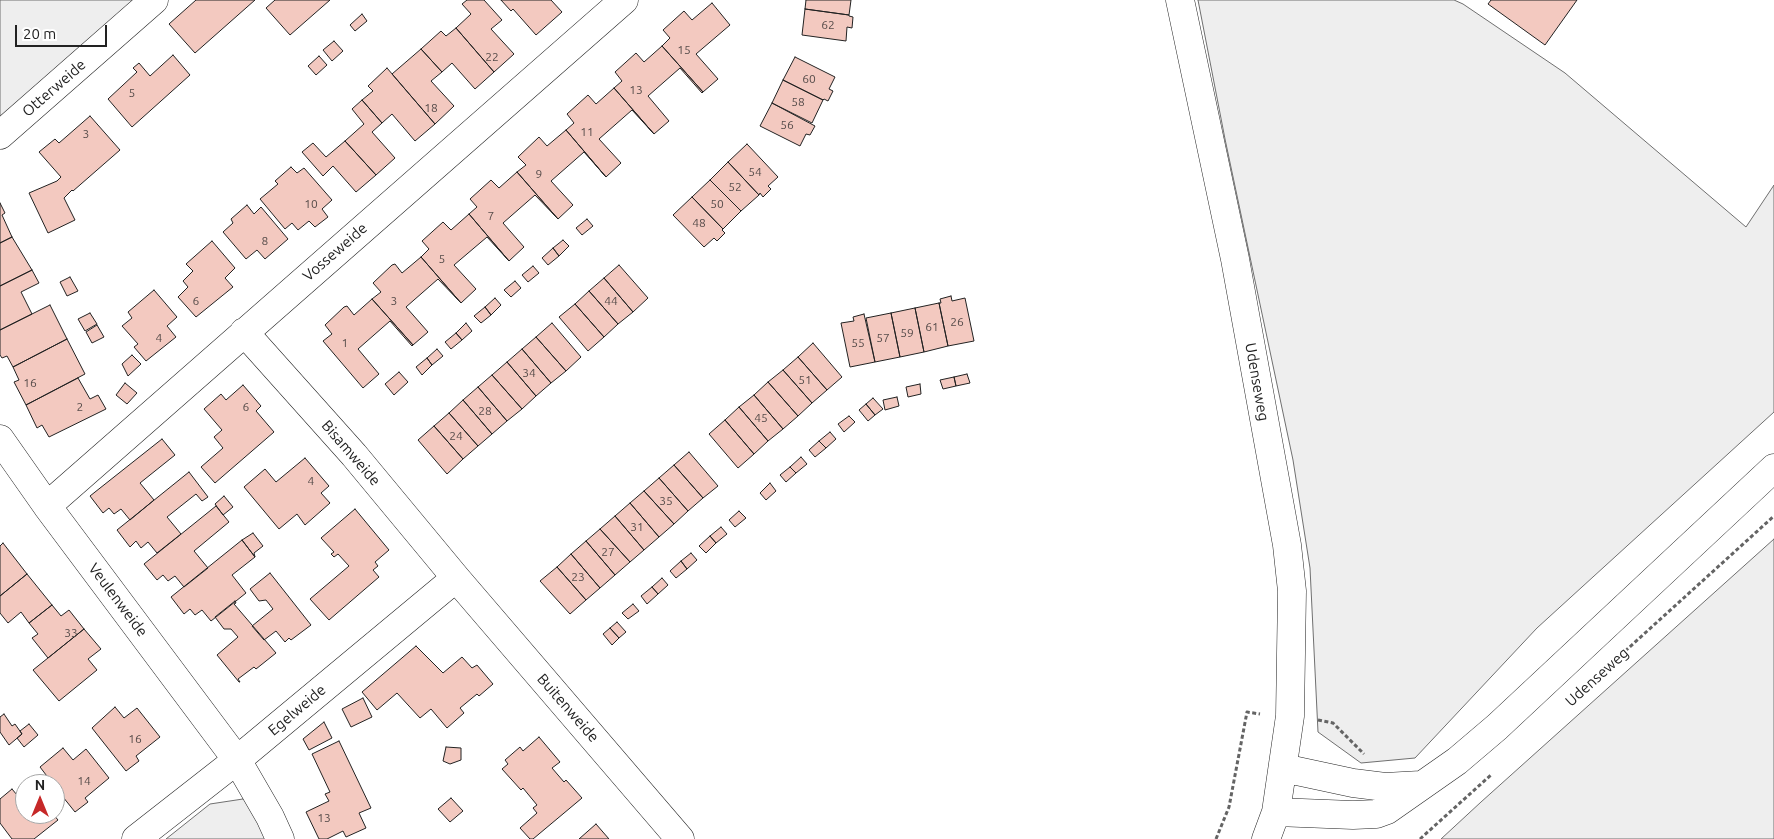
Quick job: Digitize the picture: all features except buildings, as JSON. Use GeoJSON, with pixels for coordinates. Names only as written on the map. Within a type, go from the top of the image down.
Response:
{"type":"FeatureCollection","features":[{"type":"Feature","properties":{"kind":"street","name":"Otterweide"},"geometry":{"type":"LineString","coordinates":[[0,136],[154,0]]}},
{"type":"Feature","properties":{"kind":"street","name":"Vosseweide"},"geometry":{"type":"LineString","coordinates":[[47,506],[624,0]]}},
{"type":"Feature","properties":{"kind":"street","name":"Udenseweg"},"geometry":{"type":"LineString","coordinates":[[1180,0],[1235,259],[1287,544],[1292,591],[1290,716],[1276,812],[1266,839]]}},
{"type":"Feature","properties":{"kind":"street","name":"Bisamweide"},"geometry":{"type":"LineString","coordinates":[[244,332],[354,455],[456,578]]}},
{"type":"Feature","properties":{"kind":"street","name":"Veulenweide"},"geometry":{"type":"LineString","coordinates":[[0,439],[47,506],[237,760],[270,817],[280,839]]}},
{"type":"Feature","properties":{"kind":"street","name":"Udenseweg"},"geometry":{"type":"LineString","coordinates":[[1276,812],[1318,815],[1376,814],[1387,810],[1457,761],[1497,727],[1774,468]]}},
{"type":"Feature","properties":{"kind":"street","name":"Egelweide"},"geometry":{"type":"LineString","coordinates":[[136,839],[237,760],[456,578]]}},
{"type":"Feature","properties":{"kind":"street","name":"Buitenweide"},"geometry":{"type":"LineString","coordinates":[[456,578],[680,839]]}},
{"type":"Feature","properties":{"kind":"street"},"geometry":{"type":"LineString","coordinates":[[1283,768],[1353,783],[1377,786],[1421,785]]}},
{"type":"Feature","properties":{"kind":"path","name":"Udenseweg"},"geometry":{"type":"LineString","coordinates":[[1601,674],[1774,516]]}},
{"type":"Feature","properties":{"kind":"path"},"geometry":{"type":"LineString","coordinates":[[1420,839],[1492,773]]}},
{"type":"Feature","properties":{"kind":"shaded area"},"geometry":{"type":"Polygon","coordinates":[[[0,0],[139,0],[0,119],[0,0]]]}},
{"type":"Feature","properties":{"kind":"shaded area"},"geometry":{"type":"Polygon","coordinates":[[[1198,0],[1454,0],[1463,4],[1565,73],[1746,227],[1774,185],[1774,412],[1537,628],[1415,758],[1361,763],[1318,732],[1310,568],[1293,460],[1225,139],[1198,0]]]}},
{"type":"Feature","properties":{"kind":"shaded area"},"geometry":{"type":"Polygon","coordinates":[[[1774,539],[1774,839],[1441,839],[1481,802],[1774,539]]]}},
{"type":"Feature","properties":{"kind":"shaded area"},"geometry":{"type":"Polygon","coordinates":[[[243,799],[254,807],[269,839],[166,839],[210,804],[243,799]]]}}]}
